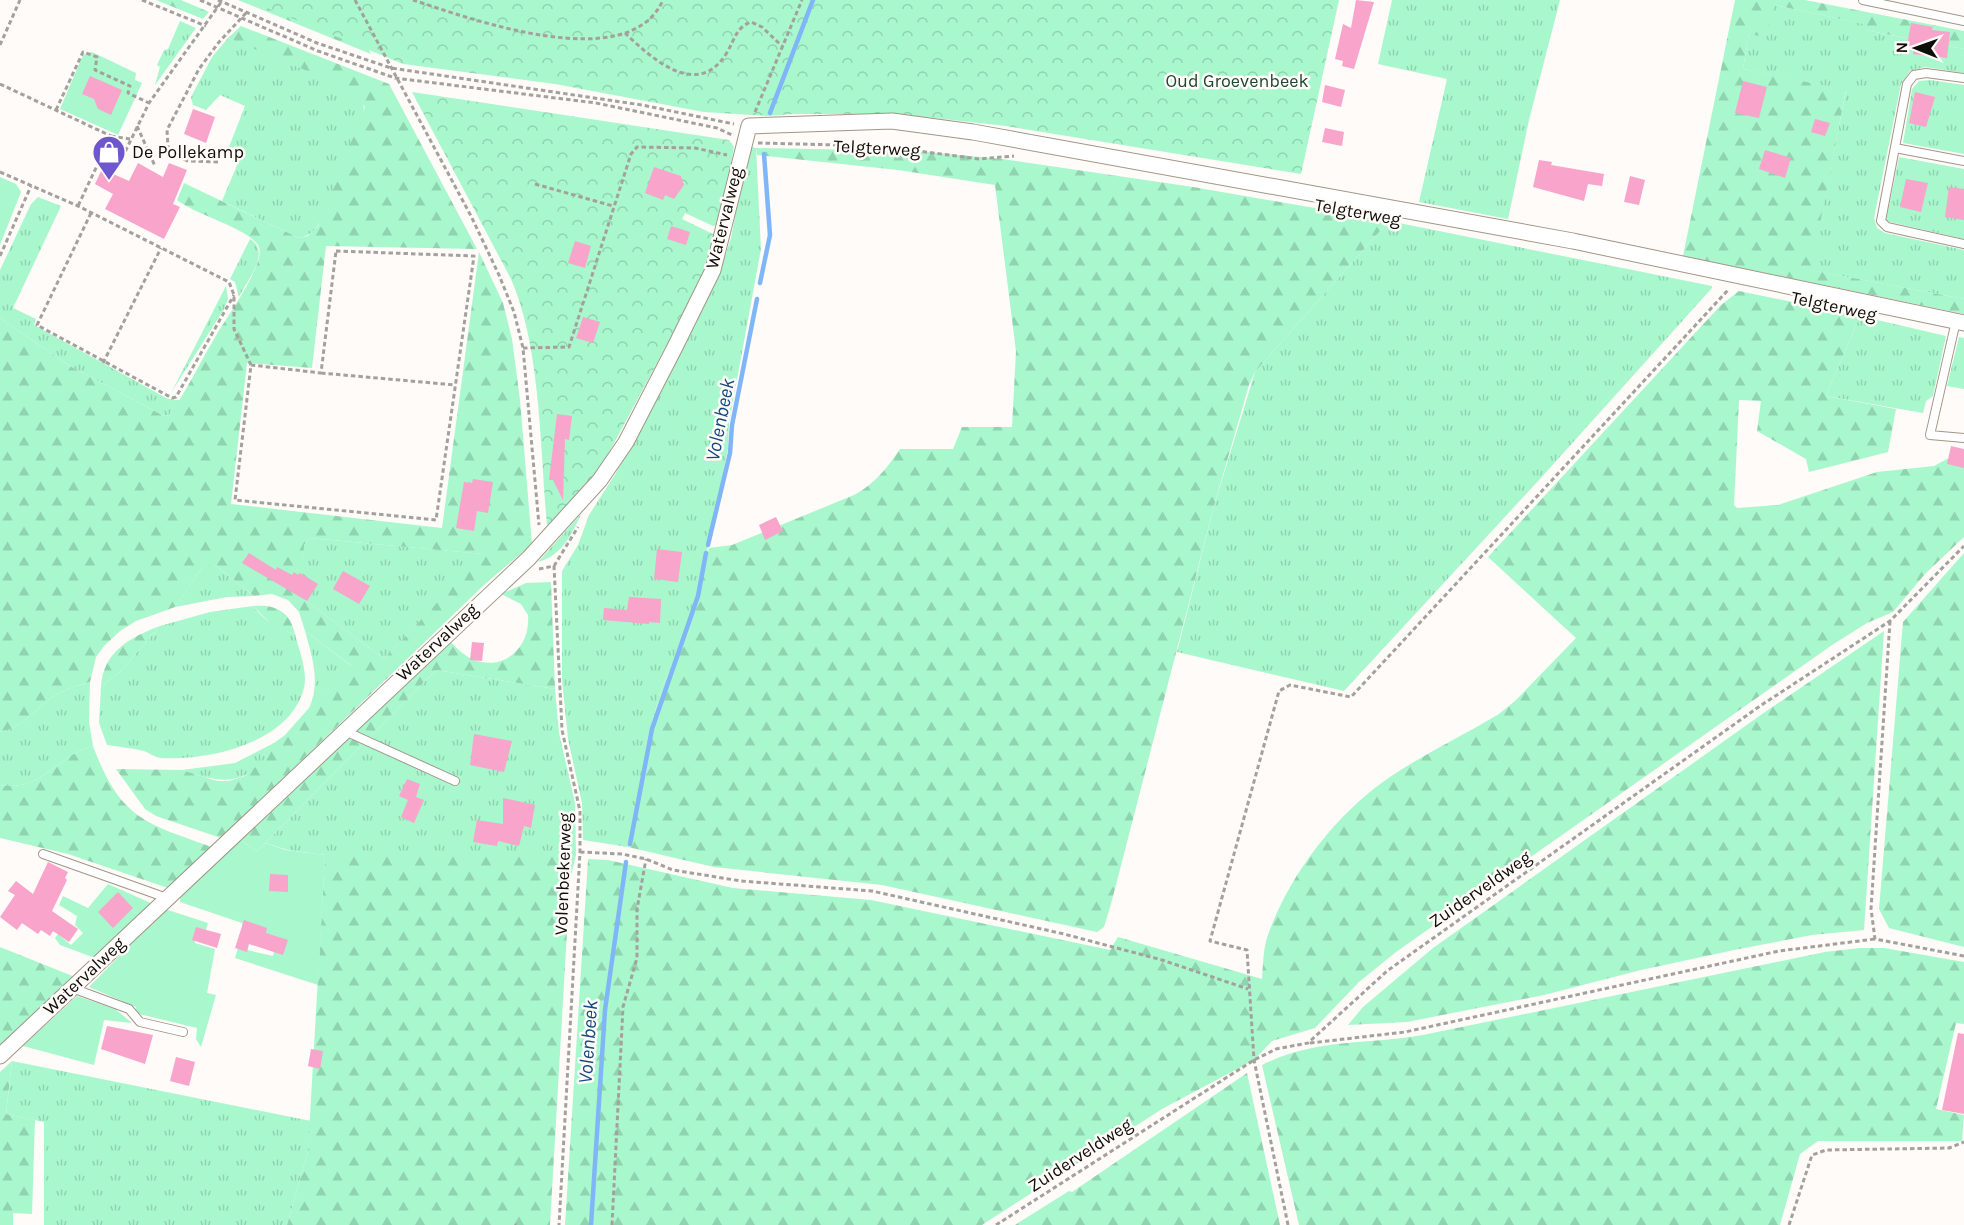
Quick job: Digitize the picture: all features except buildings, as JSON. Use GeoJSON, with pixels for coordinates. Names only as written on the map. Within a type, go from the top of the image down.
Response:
{"type":"FeatureCollection","features":[{"type":"Feature","properties":{"kind":"street","name":"Telgterweg"},"geometry":{"type":"LineString","coordinates":[[749,126],[892,121],[973,132],[1561,239],[1960,322]]}},
{"type":"Feature","properties":{"kind":"street","name":"Watervalweg"},"geometry":{"type":"LineString","coordinates":[[0,1056],[514,572],[541,546],[600,480],[626,442],[713,270],[749,126]]}},
{"type":"Feature","properties":{"kind":"lane"},"geometry":{"type":"LineString","coordinates":[[1863,0],[1964,21]]}},
{"type":"Feature","properties":{"kind":"lane"},"geometry":{"type":"LineString","coordinates":[[1964,78],[1926,73],[1914,75],[1907,84],[1881,221],[1887,228],[1964,244]]}},
{"type":"Feature","properties":{"kind":"lane"},"geometry":{"type":"LineString","coordinates":[[1895,148],[1964,161]]}},
{"type":"Feature","properties":{"kind":"lane"},"geometry":{"type":"LineString","coordinates":[[1960,322],[1930,435],[1964,438]]}},
{"type":"Feature","properties":{"kind":"lane"},"geometry":{"type":"LineString","coordinates":[[344,730],[455,781]]}},
{"type":"Feature","properties":{"kind":"lane"},"geometry":{"type":"LineString","coordinates":[[43,854],[167,898]]}},
{"type":"Feature","properties":{"kind":"lane"},"geometry":{"type":"LineString","coordinates":[[72,988],[129,1009],[140,1022],[183,1032]]}},
{"type":"Feature","properties":{"kind":"path"},"geometry":{"type":"LineString","coordinates":[[0,45],[20,0]]}},
{"type":"Feature","properties":{"kind":"path"},"geometry":{"type":"LineString","coordinates":[[142,0],[206,26]]}},
{"type":"Feature","properties":{"kind":"path","name":"Watervalweg"},"geometry":{"type":"LineString","coordinates":[[200,0],[318,51],[395,78],[596,103],[717,128],[745,142]]}},
{"type":"Feature","properties":{"kind":"path"},"geometry":{"type":"LineString","coordinates":[[122,158],[149,103],[206,26],[221,0],[317,43],[391,68],[642,105],[749,126],[802,0]]}},
{"type":"Feature","properties":{"kind":"path"},"geometry":{"type":"LineString","coordinates":[[354,0],[471,216],[500,274],[514,312],[523,348],[541,546]]}},
{"type":"Feature","properties":{"kind":"path"},"geometry":{"type":"LineString","coordinates":[[414,0],[494,24],[559,39],[592,40],[625,33],[642,24],[659,9],[663,0]]}},
{"type":"Feature","properties":{"kind":"path"},"geometry":{"type":"LineString","coordinates":[[218,162],[188,161],[175,156],[168,147],[167,130],[199,69],[219,42],[243,19],[247,12]]}},
{"type":"Feature","properties":{"kind":"path"},"geometry":{"type":"LineString","coordinates":[[625,33],[665,67],[691,73],[705,72],[716,66],[726,54],[736,32],[752,22],[762,27],[783,47]]}},
{"type":"Feature","properties":{"kind":"path"},"geometry":{"type":"LineString","coordinates":[[56,110],[83,52],[97,57],[95,70],[130,86],[128,93],[149,103]]}},
{"type":"Feature","properties":{"kind":"path"},"geometry":{"type":"LineString","coordinates":[[0,84],[111,136],[130,139]]}},
{"type":"Feature","properties":{"kind":"path"},"geometry":{"type":"LineString","coordinates":[[137,126],[155,166]]}},
{"type":"Feature","properties":{"kind":"path"},"geometry":{"type":"LineString","coordinates":[[78,206],[111,136]]}},
{"type":"Feature","properties":{"kind":"path","name":"Telgterweg"},"geometry":{"type":"LineString","coordinates":[[745,142],[776,145],[880,146],[979,159],[1023,156]]}},
{"type":"Feature","properties":{"kind":"path"},"geometry":{"type":"LineString","coordinates":[[523,348],[569,347],[613,206],[631,154],[637,147],[695,148],[740,158]]}},
{"type":"Feature","properties":{"kind":"path"},"geometry":{"type":"LineString","coordinates":[[0,172],[78,206],[229,282],[234,295],[234,329],[250,365],[235,500],[436,520],[474,256],[336,250],[321,372]]}},
{"type":"Feature","properties":{"kind":"path"},"geometry":{"type":"LineString","coordinates":[[535,184],[613,206]]}},
{"type":"Feature","properties":{"kind":"path"},"geometry":{"type":"LineString","coordinates":[[0,256],[31,186]]}},
{"type":"Feature","properties":{"kind":"path"},"geometry":{"type":"LineString","coordinates":[[91,213],[37,325],[103,363],[172,398],[176,397],[234,295]]}},
{"type":"Feature","properties":{"kind":"path"},"geometry":{"type":"LineString","coordinates":[[103,363],[161,248]]}},
{"type":"Feature","properties":{"kind":"path"},"geometry":{"type":"LineString","coordinates":[[1288,1225],[1254,1060],[1247,950],[1210,941],[1279,691],[1290,685],[1351,696],[1740,276]]}},
{"type":"Feature","properties":{"kind":"path"},"geometry":{"type":"LineString","coordinates":[[250,365],[455,385]]}},
{"type":"Feature","properties":{"kind":"path","name":"Zuiderveldweg"},"geometry":{"type":"LineString","coordinates":[[996,1225],[1254,1060],[1276,1049],[1308,1043],[1387,971],[1760,706],[1890,621],[1964,546]]}},
{"type":"Feature","properties":{"kind":"path","name":"Volenbekerweg"},"geometry":{"type":"LineString","coordinates":[[514,572],[554,566],[562,730],[580,811],[580,852],[559,1225]]}},
{"type":"Feature","properties":{"kind":"path"},"geometry":{"type":"LineString","coordinates":[[1875,939],[1871,909],[1890,621]]}},
{"type":"Feature","properties":{"kind":"path"},"geometry":{"type":"LineString","coordinates":[[580,852],[622,854],[646,859],[673,870],[741,881],[873,891],[1064,934],[1162,960],[1249,989]]}},
{"type":"Feature","properties":{"kind":"path"},"geometry":{"type":"LineString","coordinates":[[612,1225],[623,1007],[637,958],[638,909],[646,859]]}},
{"type":"Feature","properties":{"kind":"path"},"geometry":{"type":"LineString","coordinates":[[1308,1043],[1405,1032],[1779,951],[1875,939],[1964,956]]}},
{"type":"Feature","properties":{"kind":"path"},"geometry":{"type":"LineString","coordinates":[[1789,1225],[1812,1155],[1826,1150],[1949,1148],[1964,1142]]}},
{"type":"Feature","properties":{"kind":"green space"},"geometry":{"type":"Polygon","coordinates":[[[156,0],[181,0],[209,12],[203,19],[156,0]]]}},
{"type":"Feature","properties":{"kind":"green space"},"geometry":{"type":"Polygon","coordinates":[[[238,0],[345,0],[371,54],[238,0]]]}},
{"type":"Feature","properties":{"kind":"green space","name":"Oud Groevenbeek"},"geometry":{"type":"Polygon","coordinates":[[[247,0],[1339,0],[1301,174],[1006,126],[898,114],[768,116],[704,112],[555,84],[403,64],[247,0]]]}},
{"type":"Feature","properties":{"kind":"green space"},"geometry":{"type":"Polygon","coordinates":[[[1392,0],[1560,0],[1529,120],[1508,219],[1419,202],[1447,79],[1378,64],[1392,0]]]}},
{"type":"Feature","properties":{"kind":"green space"},"geometry":{"type":"Polygon","coordinates":[[[1735,0],[1805,0],[1964,31],[1964,49],[1865,30],[1864,24],[1774,5],[1765,37],[1749,34],[1743,69],[1846,90],[1811,270],[1964,299],[1964,314],[1683,256],[1735,0]]]}},
{"type":"Feature","properties":{"kind":"green space"},"geometry":{"type":"Polygon","coordinates":[[[1774,5],[1865,24],[1865,30],[1964,49],[1964,73],[1925,67],[1910,71],[1901,84],[1874,218],[1877,228],[1885,233],[1964,250],[1964,299],[1810,270],[1846,91],[1743,69],[1749,34],[1774,5]]]}},
{"type":"Feature","properties":{"kind":"green space"},"geometry":{"type":"Polygon","coordinates":[[[180,21],[196,28],[155,85],[160,67],[157,65],[164,50],[168,49],[180,21]]]}},
{"type":"Feature","properties":{"kind":"green space"},"geometry":{"type":"Polygon","coordinates":[[[241,26],[389,84],[477,249],[326,246],[312,368],[247,363],[231,504],[442,528],[479,252],[503,303],[512,339],[520,400],[532,544],[484,585],[221,838],[156,816],[145,809],[116,769],[182,770],[217,781],[229,781],[245,776],[267,757],[274,743],[285,735],[352,666],[305,631],[299,612],[288,600],[272,594],[254,596],[215,565],[203,566],[175,607],[136,621],[120,631],[104,646],[96,657],[90,682],[75,686],[51,698],[15,727],[0,732],[0,318],[68,365],[164,416],[169,415],[182,397],[245,289],[260,254],[258,245],[243,233],[177,200],[184,183],[299,238],[308,236],[318,226],[365,107],[355,91],[228,38],[241,26]],[[309,538],[304,545],[303,573],[313,583],[300,596],[384,659],[483,554],[309,538]]]}},
{"type":"Feature","properties":{"kind":"green space"},"geometry":{"type":"Polygon","coordinates":[[[228,38],[339,82],[361,96],[364,108],[362,119],[336,188],[318,225],[305,236],[299,238],[222,201],[238,163],[225,157],[245,106],[220,95],[206,110],[193,105],[191,97],[212,57],[228,38]]]}},
{"type":"Feature","properties":{"kind":"green space"},"geometry":{"type":"Polygon","coordinates":[[[92,52],[136,73],[135,80],[142,83],[118,135],[60,109],[83,55],[92,52]]]}},
{"type":"Feature","properties":{"kind":"green space"},"geometry":{"type":"Polygon","coordinates":[[[1930,80],[1964,85],[1964,154],[1903,143],[1912,89],[1919,81],[1930,80]]]}},
{"type":"Feature","properties":{"kind":"green space"},"geometry":{"type":"Polygon","coordinates":[[[412,92],[729,140],[734,147],[720,224],[713,226],[685,213],[682,219],[713,234],[715,239],[708,268],[598,473],[547,525],[538,399],[534,367],[521,306],[511,279],[412,92]]]}},
{"type":"Feature","properties":{"kind":"green space"},"geometry":{"type":"Polygon","coordinates":[[[752,147],[756,148],[761,249],[729,423],[728,449],[695,611],[689,632],[662,686],[651,726],[628,847],[583,840],[582,803],[568,739],[562,679],[562,571],[578,545],[589,515],[616,473],[721,269],[731,238],[747,152],[752,147]]]}},
{"type":"Feature","properties":{"kind":"green space"},"geometry":{"type":"Polygon","coordinates":[[[756,148],[916,151],[1002,159],[1193,187],[1389,221],[1255,372],[1249,385],[1214,506],[1111,904],[1104,927],[1097,932],[882,885],[714,867],[628,847],[651,726],[662,686],[689,632],[709,548],[732,545],[854,495],[880,475],[900,449],[953,449],[962,427],[1012,427],[1016,351],[995,185],[898,170],[757,155],[756,148]]]}},
{"type":"Feature","properties":{"kind":"green space"},"geometry":{"type":"Polygon","coordinates":[[[1899,157],[1964,169],[1964,239],[1886,221],[1899,157]]]}},
{"type":"Feature","properties":{"kind":"green space"},"geometry":{"type":"Polygon","coordinates":[[[0,177],[16,184],[21,192],[0,245],[0,177]]]}},
{"type":"Feature","properties":{"kind":"green space"},"geometry":{"type":"Polygon","coordinates":[[[38,197],[61,206],[13,308],[36,319],[34,325],[168,399],[180,400],[169,415],[164,416],[68,365],[0,318],[0,270],[31,204],[38,197]]]}},
{"type":"Feature","properties":{"kind":"green space"},"geometry":{"type":"Polygon","coordinates":[[[1389,221],[1712,286],[1712,288],[1344,691],[1177,652],[1214,506],[1255,372],[1389,221]]]}},
{"type":"Feature","properties":{"kind":"green space"},"geometry":{"type":"Polygon","coordinates":[[[250,239],[259,251],[258,259],[239,297],[235,282],[230,279],[250,239]]]}},
{"type":"Feature","properties":{"kind":"green space"},"geometry":{"type":"Polygon","coordinates":[[[226,286],[228,299],[224,309],[171,393],[226,286]]]}},
{"type":"Feature","properties":{"kind":"green space"},"geometry":{"type":"Polygon","coordinates":[[[1739,291],[1860,316],[1826,396],[1896,409],[1888,452],[1809,472],[1806,459],[1757,431],[1761,401],[1739,400],[1734,505],[1737,508],[1778,505],[1877,472],[1934,466],[1964,450],[1964,537],[1925,574],[1893,612],[1867,623],[1832,645],[1396,952],[1359,982],[1315,1028],[1272,1041],[1254,1060],[1162,1109],[982,1225],[565,1225],[588,859],[608,860],[733,888],[871,900],[1110,950],[1118,937],[1262,979],[1267,938],[1276,915],[1300,871],[1331,829],[1368,794],[1400,770],[1499,714],[1515,701],[1576,638],[1488,557],[1721,305],[1739,291]]]}},
{"type":"Feature","properties":{"kind":"green space"},"geometry":{"type":"Polygon","coordinates":[[[1860,316],[1946,336],[1933,396],[1926,401],[1923,413],[1826,396],[1860,316]]]}},
{"type":"Feature","properties":{"kind":"green space"},"geometry":{"type":"Polygon","coordinates":[[[1959,337],[1964,338],[1964,389],[1947,386],[1959,337]]]}},
{"type":"Feature","properties":{"kind":"green space"},"geometry":{"type":"Polygon","coordinates":[[[581,514],[565,544],[553,555],[538,562],[581,514]]]}},
{"type":"Feature","properties":{"kind":"green space"},"geometry":{"type":"Polygon","coordinates":[[[309,538],[484,554],[384,659],[300,596],[304,545],[309,538]]]}},
{"type":"Feature","properties":{"kind":"green space"},"geometry":{"type":"Polygon","coordinates":[[[1964,553],[1964,947],[1889,928],[1879,909],[1903,622],[1964,553]]]}},
{"type":"Feature","properties":{"kind":"green space"},"geometry":{"type":"Polygon","coordinates":[[[215,565],[254,596],[227,597],[175,607],[203,566],[215,565]]]}},
{"type":"Feature","properties":{"kind":"green space"},"geometry":{"type":"Polygon","coordinates":[[[551,582],[555,689],[436,670],[257,851],[241,840],[448,640],[470,658],[482,662],[493,663],[512,655],[525,638],[528,615],[521,604],[501,594],[526,583],[551,582]]]}},
{"type":"Feature","properties":{"kind":"green space"},"geometry":{"type":"Polygon","coordinates":[[[253,606],[272,624],[295,634],[302,661],[305,675],[304,688],[296,707],[282,723],[245,745],[202,756],[161,758],[144,751],[107,745],[99,723],[101,687],[120,672],[160,626],[210,612],[253,606]]]}},
{"type":"Feature","properties":{"kind":"green space"},"geometry":{"type":"Polygon","coordinates":[[[253,606],[268,606],[280,611],[293,626],[295,634],[275,628],[253,606]]]}},
{"type":"Feature","properties":{"kind":"green space"},"geometry":{"type":"Polygon","coordinates":[[[160,626],[120,672],[101,687],[107,664],[120,647],[160,626]]]}},
{"type":"Feature","properties":{"kind":"green space"},"geometry":{"type":"Polygon","coordinates":[[[305,631],[353,667],[309,708],[313,699],[315,679],[313,660],[305,631]]]}},
{"type":"Feature","properties":{"kind":"green space"},"geometry":{"type":"Polygon","coordinates":[[[1884,631],[1864,930],[1812,935],[1739,949],[1641,970],[1544,995],[1407,1022],[1348,1025],[1363,1007],[1433,948],[1765,712],[1884,631]]]}},
{"type":"Feature","properties":{"kind":"green space"},"geometry":{"type":"Polygon","coordinates":[[[436,670],[555,689],[559,733],[575,803],[576,855],[325,855],[288,850],[265,843],[436,670]]]}},
{"type":"Feature","properties":{"kind":"green space"},"geometry":{"type":"Polygon","coordinates":[[[90,682],[89,722],[93,746],[69,757],[49,772],[28,783],[15,786],[0,785],[0,732],[15,727],[60,693],[90,682]]]}},
{"type":"Feature","properties":{"kind":"green space"},"geometry":{"type":"Polygon","coordinates":[[[274,743],[262,763],[253,771],[234,779],[214,779],[182,770],[235,763],[274,743]]]}},
{"type":"Feature","properties":{"kind":"green space"},"geometry":{"type":"Polygon","coordinates":[[[93,746],[113,789],[137,814],[169,831],[212,847],[168,888],[68,854],[0,838],[0,785],[15,786],[28,783],[49,772],[69,757],[93,746]]]}},
{"type":"Feature","properties":{"kind":"green space"},"geometry":{"type":"Polygon","coordinates":[[[241,840],[257,851],[265,843],[286,850],[325,855],[318,985],[235,958],[238,948],[273,956],[277,940],[242,931],[242,923],[180,902],[180,895],[241,840]]]}},
{"type":"Feature","properties":{"kind":"green space"},"geometry":{"type":"Polygon","coordinates":[[[325,855],[576,855],[570,880],[550,1225],[287,1225],[308,1151],[325,855]]]}},
{"type":"Feature","properties":{"kind":"green space"},"geometry":{"type":"Polygon","coordinates":[[[108,884],[153,904],[95,958],[60,945],[55,938],[58,934],[71,945],[83,933],[75,925],[77,916],[59,905],[63,896],[88,908],[108,884]]]}},
{"type":"Feature","properties":{"kind":"green space"},"geometry":{"type":"Polygon","coordinates":[[[165,909],[208,923],[206,930],[197,928],[195,943],[215,949],[207,993],[216,995],[201,1047],[196,1039],[197,1028],[135,1013],[136,1007],[89,987],[165,909]]]}},
{"type":"Feature","properties":{"kind":"green space"},"geometry":{"type":"Polygon","coordinates":[[[0,947],[75,977],[0,1047],[0,947]]]}},
{"type":"Feature","properties":{"kind":"green space"},"geometry":{"type":"Polygon","coordinates":[[[1884,948],[1964,962],[1964,1024],[1956,1023],[1936,1109],[1964,1115],[1962,1141],[1818,1141],[1800,1154],[1780,1225],[1299,1225],[1262,1065],[1282,1056],[1321,1046],[1423,1035],[1825,952],[1884,948]]]}},
{"type":"Feature","properties":{"kind":"green space"},"geometry":{"type":"Polygon","coordinates":[[[77,996],[115,1009],[132,1023],[104,1020],[94,1065],[23,1046],[77,996]]]}},
{"type":"Feature","properties":{"kind":"green space"},"geometry":{"type":"Polygon","coordinates":[[[12,1061],[311,1121],[308,1151],[287,1225],[44,1225],[44,1122],[6,1114],[12,1061]]]}},
{"type":"Feature","properties":{"kind":"green space"},"geometry":{"type":"Polygon","coordinates":[[[12,1061],[6,1114],[35,1120],[32,1214],[13,1213],[13,1225],[0,1225],[0,1072],[12,1061]]]}},
{"type":"Feature","properties":{"kind":"green space"},"geometry":{"type":"Polygon","coordinates":[[[1247,1073],[1280,1225],[1015,1225],[1069,1191],[1072,1192],[1247,1073]]]}},
{"type":"Feature","properties":{"kind":"waterway"},"geometry":{"type":"LineString","coordinates":[[770,113],[813,0]]}},
{"type":"Feature","properties":{"kind":"waterway","name":"Volenbeek"},"geometry":{"type":"LineString","coordinates":[[760,283],[770,235],[764,154]]}},
{"type":"Feature","properties":{"kind":"waterway","name":"Volenbeek"},"geometry":{"type":"LineString","coordinates":[[708,545],[730,453],[732,425],[757,299]]}},
{"type":"Feature","properties":{"kind":"waterway","name":"Volenbeek"},"geometry":{"type":"LineString","coordinates":[[630,844],[652,729],[698,596],[706,553]]}},
{"type":"Feature","properties":{"kind":"waterway","name":"Volenbeek"},"geometry":{"type":"LineString","coordinates":[[591,1225],[605,1010],[626,862]]}},
{"type":"Feature","properties":{"kind":"place","name":"De Pollekamp"},"geometry":{"type":"Point","coordinates":[109,181]}}]}
